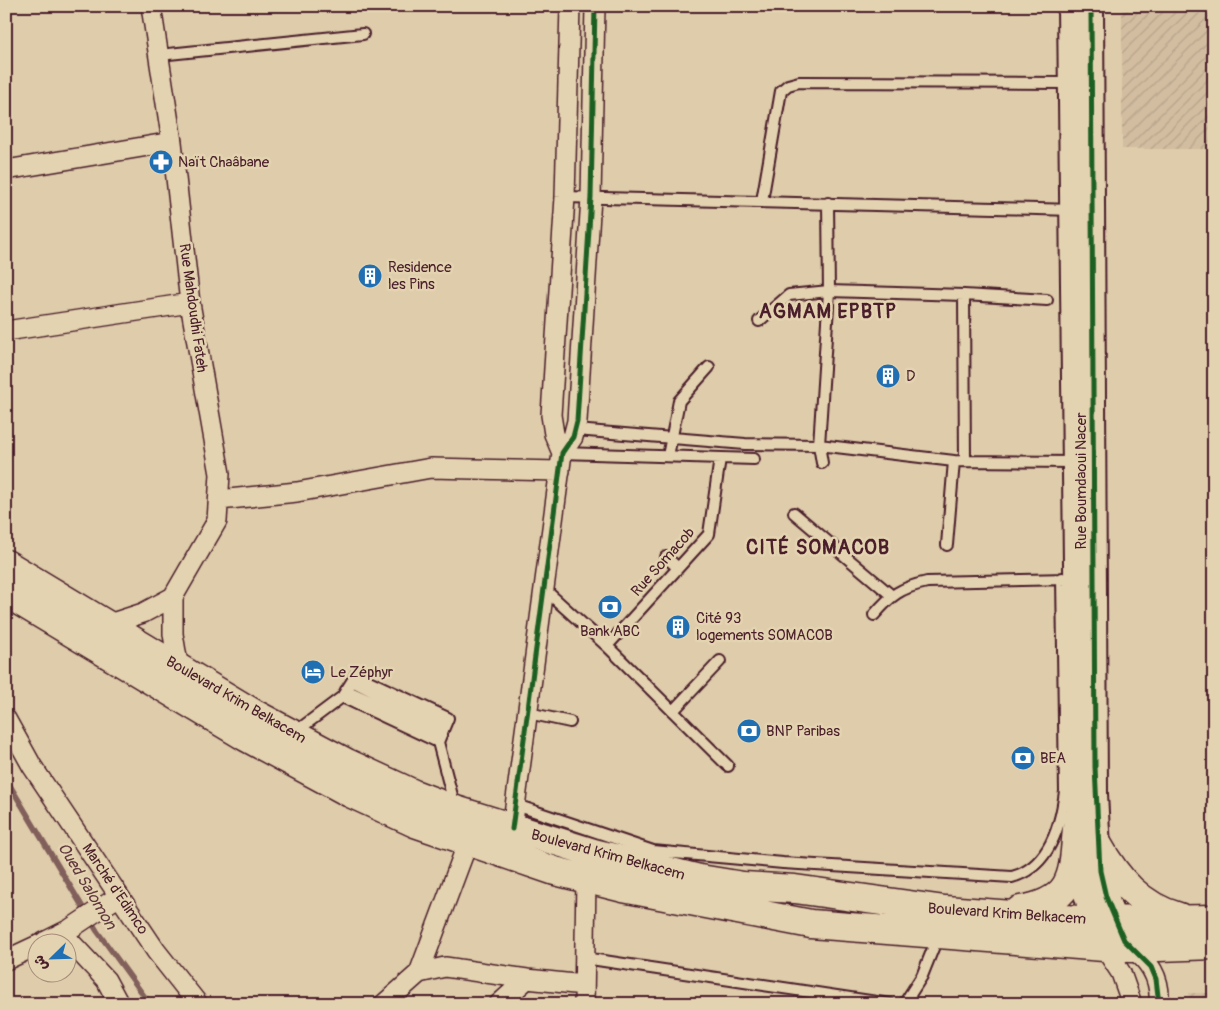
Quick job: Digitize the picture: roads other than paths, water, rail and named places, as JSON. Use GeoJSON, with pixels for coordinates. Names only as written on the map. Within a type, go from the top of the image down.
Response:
{"type":"FeatureCollection","features":[{"type":"Feature","properties":{"kind":"main road","name":"Boulevard Krim Belkacem"},"geometry":{"type":"LineString","coordinates":[[6,564],[109,624],[179,670],[253,713],[356,767],[414,794],[456,810],[514,817],[638,865],[700,879],[743,886],[795,889],[945,910],[1104,921],[1214,919]]}},
{"type":"Feature","properties":{"kind":"main road","name":"Boulevard Krim Belkacem"},"geometry":{"type":"LineString","coordinates":[[6,593],[246,738],[366,800],[415,823],[468,842],[586,879],[811,924],[940,932],[1117,948],[1214,945]]}},
{"type":"Feature","properties":{"kind":"main road"},"geometry":{"type":"LineString","coordinates":[[996,914],[1040,906],[1054,899],[1066,887],[1072,878],[1078,819]]}},
{"type":"Feature","properties":{"kind":"main road"},"geometry":{"type":"LineString","coordinates":[[1098,845],[1113,871],[1130,890],[1150,905],[1185,919]]}},
{"type":"Feature","properties":{"kind":"street","name":"Rue Mahdoudhi Fateh"},"geometry":{"type":"LineString","coordinates":[[151,6],[172,142],[190,303],[220,474],[217,521],[173,597]]}},
{"type":"Feature","properties":{"kind":"street"},"geometry":{"type":"LineString","coordinates":[[561,462],[551,415],[565,197],[570,6]]}},
{"type":"Feature","properties":{"kind":"street"},"geometry":{"type":"LineString","coordinates":[[514,817],[561,462],[576,430],[591,197],[595,6]]}},
{"type":"Feature","properties":{"kind":"street","name":"Rue Boumdaoui Nacer"},"geometry":{"type":"LineString","coordinates":[[1070,6],[1070,83],[1082,210]]}},
{"type":"Feature","properties":{"kind":"street","name":"Rue Boumdaoui Nacer"},"geometry":{"type":"LineString","coordinates":[[1091,6],[1082,210],[1084,462],[1077,579],[1078,819],[1080,865],[1117,948]]}},
{"type":"Feature","properties":{"kind":"street"},"geometry":{"type":"LineString","coordinates":[[6,170],[172,142]]}},
{"type":"Feature","properties":{"kind":"street"},"geometry":{"type":"LineString","coordinates":[[6,332],[190,303]]}},
{"type":"Feature","properties":{"kind":"street"},"geometry":{"type":"LineString","coordinates":[[218,500],[297,492],[431,468],[561,462]]}},
{"type":"Feature","properties":{"kind":"street","name":"Rue Boumdaoui Nacer"},"geometry":{"type":"LineString","coordinates":[[1077,579],[1098,845],[1104,888],[1104,921]]}},
{"type":"Feature","properties":{"kind":"street"},"geometry":{"type":"LineString","coordinates":[[109,624],[142,613],[173,597],[173,634],[179,670]]}},
{"type":"Feature","properties":{"kind":"street","name":"Marché d'Edimco"},"geometry":{"type":"LineString","coordinates":[[6,719],[32,766],[115,899],[198,1004]]}},
{"type":"Feature","properties":{"kind":"street"},"geometry":{"type":"LineString","coordinates":[[420,973],[468,842]]}},
{"type":"Feature","properties":{"kind":"street"},"geometry":{"type":"LineString","coordinates":[[384,1004],[420,973],[445,967],[527,980],[584,994],[586,879]]}},
{"type":"Feature","properties":{"kind":"street"},"geometry":{"type":"LineString","coordinates":[[115,899],[66,931],[106,980],[119,1004]]}},
{"type":"Feature","properties":{"kind":"street"},"geometry":{"type":"LineString","coordinates":[[1132,1004],[1121,973],[1117,948],[1143,957],[1151,967],[1156,979],[1159,1004]]}},
{"type":"Feature","properties":{"kind":"street"},"geometry":{"type":"LineString","coordinates":[[6,960],[28,950]]}},
{"type":"Feature","properties":{"kind":"street"},"geometry":{"type":"LineString","coordinates":[[499,1004],[527,980]]}},
{"type":"Feature","properties":{"kind":"lane"},"geometry":{"type":"LineString","coordinates":[[158,55],[363,34]]}},
{"type":"Feature","properties":{"kind":"lane"},"geometry":{"type":"LineString","coordinates":[[762,201],[781,91],[788,85],[799,82],[1070,83]]}},
{"type":"Feature","properties":{"kind":"lane"},"geometry":{"type":"LineString","coordinates":[[565,197],[1082,210]]}},
{"type":"Feature","properties":{"kind":"lane"},"geometry":{"type":"LineString","coordinates":[[822,463],[819,445],[829,291],[828,203]]}},
{"type":"Feature","properties":{"kind":"lane"},"geometry":{"type":"LineString","coordinates":[[759,321],[789,294],[829,291],[964,295],[1047,300]]}},
{"type":"Feature","properties":{"kind":"lane"},"geometry":{"type":"LineString","coordinates":[[964,295],[964,461]]}},
{"type":"Feature","properties":{"kind":"lane"},"geometry":{"type":"LineString","coordinates":[[668,456],[679,401],[709,367]]}},
{"type":"Feature","properties":{"kind":"lane"},"geometry":{"type":"LineString","coordinates":[[576,430],[745,444],[819,445],[954,461],[1084,462]]}},
{"type":"Feature","properties":{"kind":"lane"},"geometry":{"type":"LineString","coordinates":[[561,462],[668,456],[754,460]]}},
{"type":"Feature","properties":{"kind":"lane","name":"Rue Somacob"},"geometry":{"type":"LineString","coordinates":[[607,646],[709,534],[720,458]]}},
{"type":"Feature","properties":{"kind":"lane"},"geometry":{"type":"LineString","coordinates":[[947,545],[954,461]]}},
{"type":"Feature","properties":{"kind":"lane"},"geometry":{"type":"LineString","coordinates":[[794,513],[891,595]]}},
{"type":"Feature","properties":{"kind":"lane"},"geometry":{"type":"LineString","coordinates":[[666,557],[678,568]]}},
{"type":"Feature","properties":{"kind":"lane"},"geometry":{"type":"LineString","coordinates":[[920,584],[931,572]]}},
{"type":"Feature","properties":{"kind":"lane"},"geometry":{"type":"LineString","coordinates":[[514,817],[653,851],[783,863],[1012,878],[1024,874],[1044,855],[1059,826],[1063,808],[1077,579],[955,576],[920,584],[891,595],[874,615]]}},
{"type":"Feature","properties":{"kind":"lane"},"geometry":{"type":"LineString","coordinates":[[544,589],[607,646],[728,766]]}},
{"type":"Feature","properties":{"kind":"lane"},"geometry":{"type":"LineString","coordinates":[[673,711],[720,661]]}},
{"type":"Feature","properties":{"kind":"lane"},"geometry":{"type":"LineString","coordinates":[[294,733],[347,689]]}},
{"type":"Feature","properties":{"kind":"lane"},"geometry":{"type":"LineString","coordinates":[[347,689],[441,734]]}},
{"type":"Feature","properties":{"kind":"lane"},"geometry":{"type":"LineString","coordinates":[[347,689],[441,734]]}},
{"type":"Feature","properties":{"kind":"lane"},"geometry":{"type":"LineString","coordinates":[[528,713],[570,722]]}},
{"type":"Feature","properties":{"kind":"lane"},"geometry":{"type":"LineString","coordinates":[[441,734],[456,810]]}},
{"type":"Feature","properties":{"kind":"lane"},"geometry":{"type":"LineString","coordinates":[[904,1004],[922,976],[940,932]]}},
{"type":"Feature","properties":{"kind":"lane"},"geometry":{"type":"LineString","coordinates":[[584,958],[890,1004]]}},
{"type":"Feature","properties":{"kind":"waterway","name":"Oued Salomon"},"geometry":{"type":"LineString","coordinates":[[6,779],[97,931],[150,1004]]}},
{"type":"Feature","properties":{"kind":"place","name":"Naït Chaâbane"},"geometry":{"type":"Point","coordinates":[161,162]}},
{"type":"Feature","properties":{"kind":"place","name":"Residence les Pins"},"geometry":{"type":"Point","coordinates":[370,276]}},
{"type":"Feature","properties":{"kind":"place","name":"D"},"geometry":{"type":"Point","coordinates":[888,376]}},
{"type":"Feature","properties":{"kind":"place","name":"Bank ABC"},"geometry":{"type":"Point","coordinates":[610,607]}},
{"type":"Feature","properties":{"kind":"place","name":"Cité 93 logements SOMACOB"},"geometry":{"type":"Point","coordinates":[678,627]}},
{"type":"Feature","properties":{"kind":"place","name":"Le Zéphyr"},"geometry":{"type":"Point","coordinates":[313,672]}},
{"type":"Feature","properties":{"kind":"place","name":"BNP Paribas"},"geometry":{"type":"Point","coordinates":[749,731]}},
{"type":"Feature","properties":{"kind":"place","name":"BEA"},"geometry":{"type":"Point","coordinates":[1023,758]}},
{"type":"Feature","properties":{"kind":"district","name":"AGMAM EPBTP"},"geometry":{"type":"Point","coordinates":[828,311]}},
{"type":"Feature","properties":{"kind":"district","name":"CITÉ SOMACOB"},"geometry":{"type":"Point","coordinates":[818,547]}}]}
